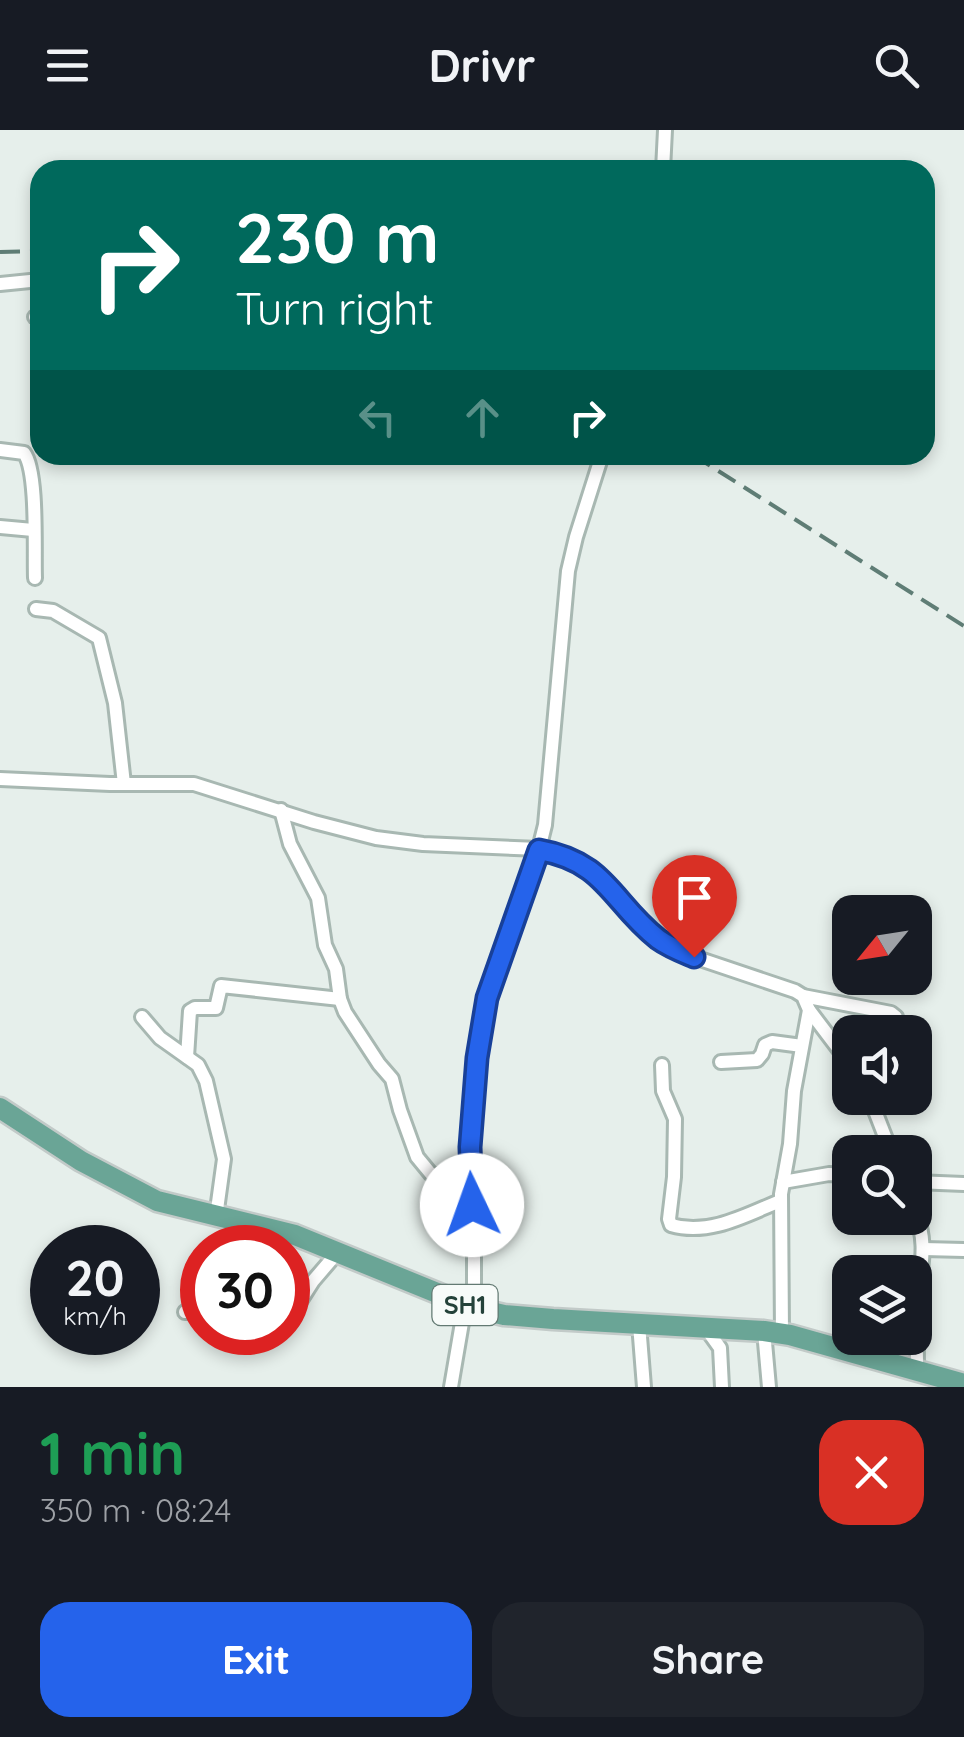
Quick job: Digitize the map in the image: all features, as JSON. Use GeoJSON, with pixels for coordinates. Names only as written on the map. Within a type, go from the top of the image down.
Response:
{"type":"FeatureCollection","features":[{"type":"Feature","properties":{"kind":"main road","name":"SH1"},"geometry":{"type":"LineString","coordinates":[[0,1108],[124,1185],[157,1201],[237,1225]]}},
{"type":"Feature","properties":{"kind":"main road","name":"SH1"},"geometry":{"type":"LineString","coordinates":[[310,1242],[469,1307],[504,1315],[773,1333],[964,1384]]}},
{"type":"Feature","properties":{"kind":"street"},"geometry":{"type":"LineString","coordinates":[[663,160],[665,130]]}},
{"type":"Feature","properties":{"kind":"street"},"geometry":{"type":"LineString","coordinates":[[0,284],[30,281]]}},
{"type":"Feature","properties":{"kind":"street"},"geometry":{"type":"LineString","coordinates":[[0,450],[24,454],[28,459],[35,578]]}},
{"type":"Feature","properties":{"kind":"street"},"geometry":{"type":"LineString","coordinates":[[451,1387],[469,1307],[474,1243],[470,1147],[477,1058],[487,998],[545,825],[568,571],[599,465]]}},
{"type":"Feature","properties":{"kind":"street"},"geometry":{"type":"LineString","coordinates":[[0,528],[33,530]]}},
{"type":"Feature","properties":{"kind":"street"},"geometry":{"type":"LineString","coordinates":[[36,609],[54,612],[99,638],[115,703],[124,784]]}},
{"type":"Feature","properties":{"kind":"street"},"geometry":{"type":"LineString","coordinates":[[0,779],[204,785],[324,825],[394,841],[539,850],[568,856],[596,874],[662,942],[803,996],[894,1015]]}},
{"type":"Feature","properties":{"kind":"street"},"geometry":{"type":"LineString","coordinates":[[281,810],[290,844],[318,898],[325,946],[336,969],[340,999],[354,1028],[392,1078],[422,1164],[437,1176],[471,1181]]}},
{"type":"Feature","properties":{"kind":"street"},"geometry":{"type":"LineString","coordinates":[[188,1057],[190,1011],[216,1008],[221,986],[340,999]]}},
{"type":"Feature","properties":{"kind":"street"},"geometry":{"type":"LineString","coordinates":[[803,996],[808,1010],[832,1041]]}},
{"type":"Feature","properties":{"kind":"street"},"geometry":{"type":"LineString","coordinates":[[769,1387],[780,1201],[808,1010]]}},
{"type":"Feature","properties":{"kind":"street"},"geometry":{"type":"LineString","coordinates":[[142,1017],[160,1038],[198,1065],[206,1081],[222,1149],[223,1174],[216,1216]]}},
{"type":"Feature","properties":{"kind":"street"},"geometry":{"type":"LineString","coordinates":[[721,1062],[757,1060],[765,1045],[772,1042],[802,1046]]}},
{"type":"Feature","properties":{"kind":"street"},"geometry":{"type":"LineString","coordinates":[[662,1065],[663,1091],[675,1119],[671,1226],[692,1230],[716,1226],[780,1201]]}},
{"type":"Feature","properties":{"kind":"street"},"geometry":{"type":"LineString","coordinates":[[782,1182],[832,1174]]}},
{"type":"Feature","properties":{"kind":"street"},"geometry":{"type":"LineString","coordinates":[[932,1183],[964,1184]]}},
{"type":"Feature","properties":{"kind":"street"},"geometry":{"type":"LineString","coordinates":[[917,1370],[922,1235]]}},
{"type":"Feature","properties":{"kind":"street"},"geometry":{"type":"LineString","coordinates":[[924,1249],[964,1250]]}},
{"type":"Feature","properties":{"kind":"street"},"geometry":{"type":"LineString","coordinates":[[310,1284],[337,1252]]}},
{"type":"Feature","properties":{"kind":"street"},"geometry":{"type":"LineString","coordinates":[[639,1324],[644,1387]]}},
{"type":"Feature","properties":{"kind":"street"},"geometry":{"type":"LineString","coordinates":[[705,1328],[720,1348],[722,1387]]}},
{"type":"Feature","properties":{"kind":"railway"},"geometry":{"type":"LineString","coordinates":[[0,252],[30,251]]}},
{"type":"Feature","properties":{"kind":"railway"},"geometry":{"type":"LineString","coordinates":[[709,465],[964,626]]}},
{"type":"Feature","properties":{"kind":"route"},"geometry":{"type":"LineString","coordinates":[[472,1205],[470,1147],[477,1058],[487,998],[539,850],[568,856],[583,864],[662,942],[694,957]]}}]}
